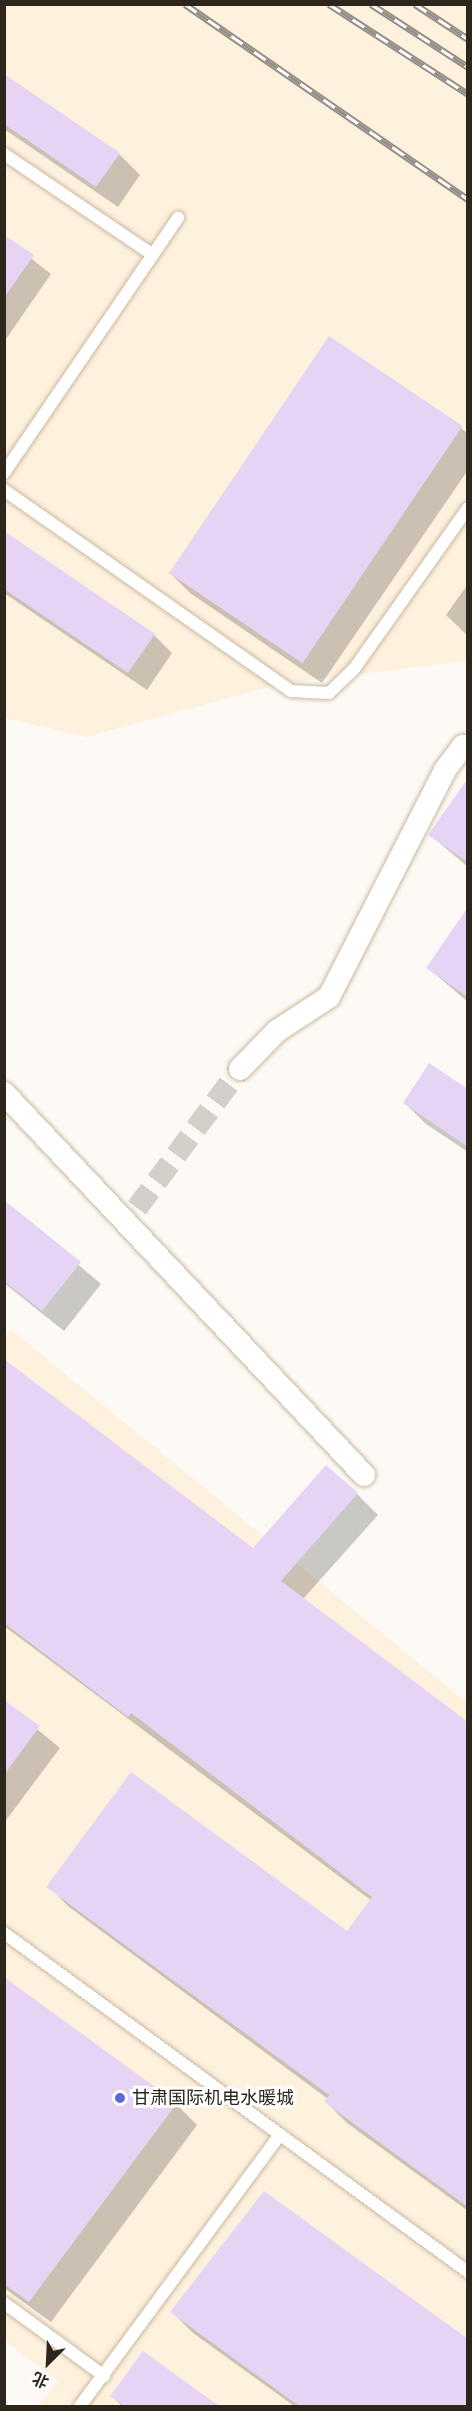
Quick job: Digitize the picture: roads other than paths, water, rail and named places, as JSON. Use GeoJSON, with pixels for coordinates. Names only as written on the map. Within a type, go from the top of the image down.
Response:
{"type":"FeatureCollection","features":[{"type":"Feature","properties":{"kind":"street"},"geometry":{"type":"LineString","coordinates":[[240,1069],[277,1031],[329,997],[445,770],[463,746],[468,746]]}},
{"type":"Feature","properties":{"kind":"street"},"geometry":{"type":"LineString","coordinates":[[4,1093],[133,1215],[364,1475]]}},
{"type":"Feature","properties":{"kind":"lane"},"geometry":{"type":"LineString","coordinates":[[4,154],[153,255]]}},
{"type":"Feature","properties":{"kind":"lane"},"geometry":{"type":"LineString","coordinates":[[4,472],[178,218]]}},
{"type":"Feature","properties":{"kind":"lane"},"geometry":{"type":"LineString","coordinates":[[4,490],[291,691],[329,693],[354,669],[468,508]]}},
{"type":"Feature","properties":{"kind":"lane"},"geometry":{"type":"LineString","coordinates":[[4,1933],[468,2272]]}},
{"type":"Feature","properties":{"kind":"lane"},"geometry":{"type":"LineString","coordinates":[[80,2406],[280,2135]]}},
{"type":"Feature","properties":{"kind":"lane"},"geometry":{"type":"LineString","coordinates":[[4,2303],[104,2376]]}},
{"type":"Feature","properties":{"kind":"tunnel"},"geometry":{"type":"LineString","coordinates":[[137,1208],[240,1069]]}},
{"type":"Feature","properties":{"kind":"railway"},"geometry":{"type":"LineString","coordinates":[[185,4],[468,199]]}},
{"type":"Feature","properties":{"kind":"railway"},"geometry":{"type":"LineString","coordinates":[[329,4],[468,94]]}},
{"type":"Feature","properties":{"kind":"railway"},"geometry":{"type":"LineString","coordinates":[[371,4],[468,67]]}},
{"type":"Feature","properties":{"kind":"railway"},"geometry":{"type":"LineString","coordinates":[[415,4],[468,39]]}},
{"type":"Feature","properties":{"kind":"place","name":"甘肃国际机电水暖城"},"geometry":{"type":"Point","coordinates":[120,2098]}}]}
